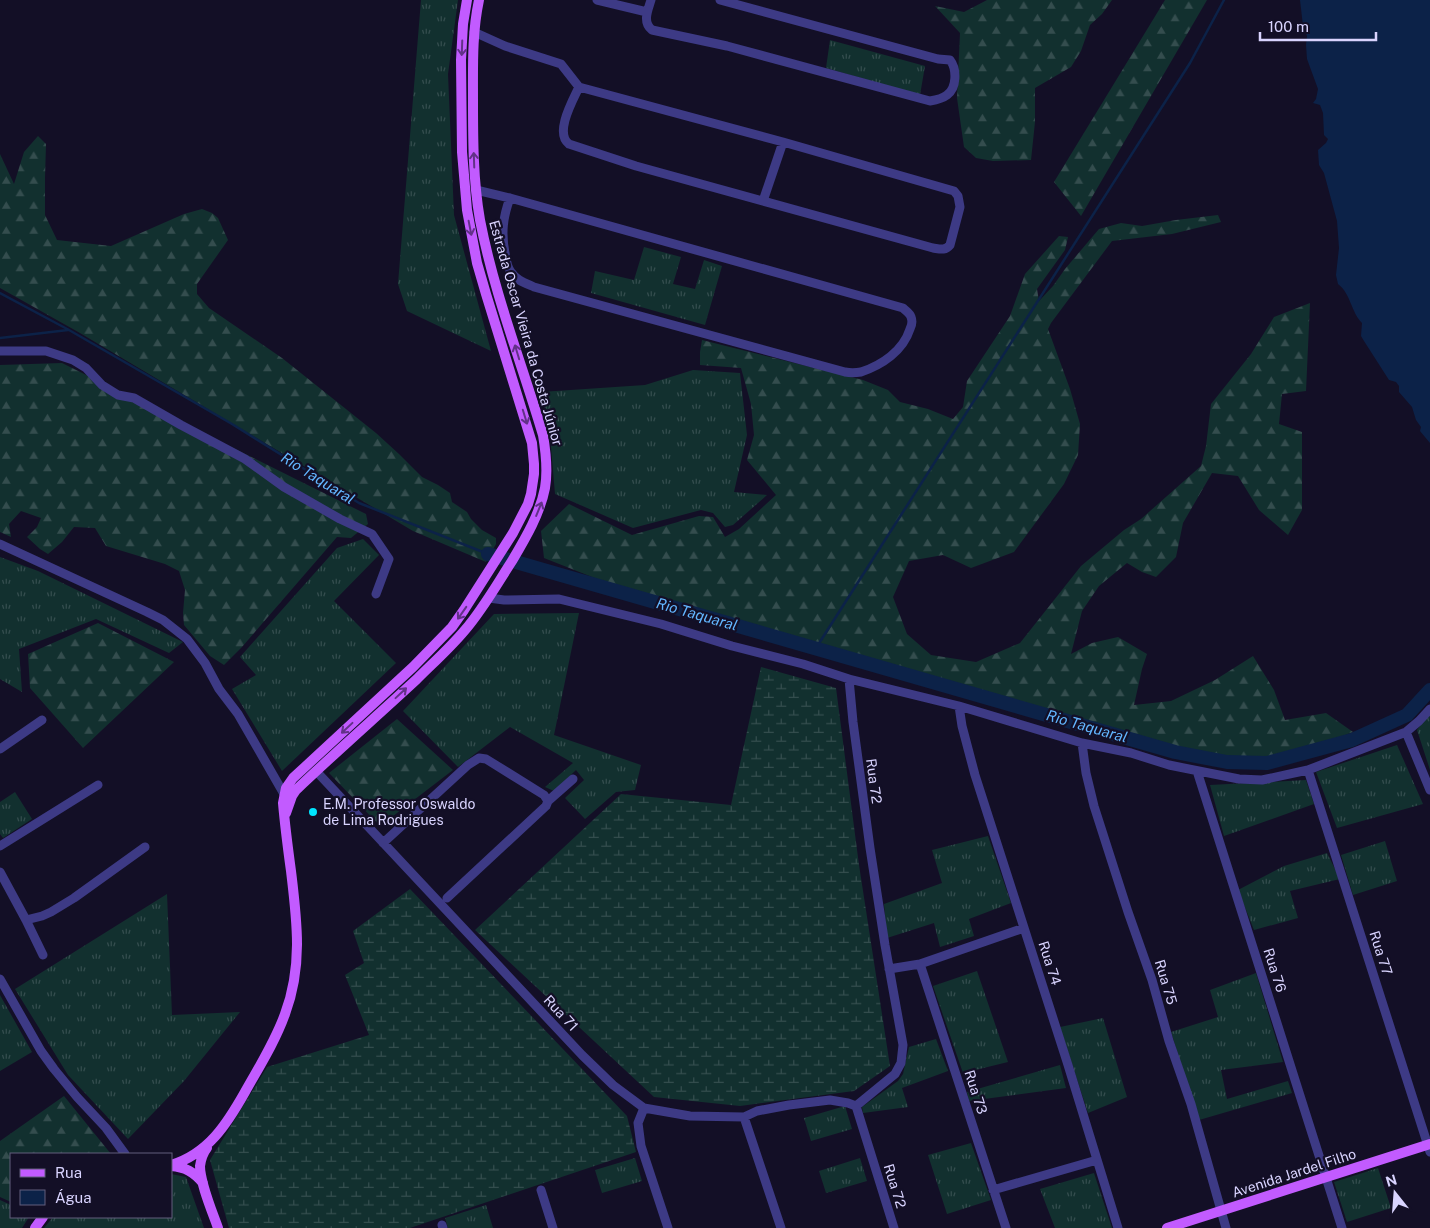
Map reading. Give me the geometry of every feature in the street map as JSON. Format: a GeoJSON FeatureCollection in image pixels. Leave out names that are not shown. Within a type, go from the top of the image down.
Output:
{"type":"FeatureCollection","features":[{"type":"Feature","properties":{"kind":"main road","name":"Estrada Oscar Vieira da Costa Júnior"},"geometry":{"type":"LineString","coordinates":[[208,1144],[227,1122],[255,1075],[277,1034],[290,999],[297,963],[298,928],[283,803],[287,785],[440,641],[460,616],[524,514],[533,484],[534,464],[529,431],[477,263],[467,210],[462,152],[461,83],[462,38],[467,0]]}},
{"type":"Feature","properties":{"kind":"main road","name":"Estrada Oscar Vieira da Costa Júnior"},"geometry":{"type":"LineString","coordinates":[[285,816],[294,794],[316,771],[466,630],[489,598],[517,552],[537,515],[546,487],[546,452],[543,435],[493,276],[480,219],[476,190],[473,108],[474,32],[479,0]]}},
{"type":"Feature","properties":{"kind":"main road"},"geometry":{"type":"LineString","coordinates":[[172,1165],[193,1155],[208,1144]]}},
{"type":"Feature","properties":{"kind":"main road"},"geometry":{"type":"LineString","coordinates":[[208,1144],[201,1163],[201,1172],[203,1184],[218,1228]]}},
{"type":"Feature","properties":{"kind":"main road","name":"Avenida Jardel Filho"},"geometry":{"type":"LineString","coordinates":[[1167,1228],[1326,1177],[1429,1147]]}},
{"type":"Feature","properties":{"kind":"main road"},"geometry":{"type":"LineString","coordinates":[[172,1165],[187,1169],[197,1176],[203,1184]]}},
{"type":"Feature","properties":{"kind":"street"},"geometry":{"type":"LineString","coordinates":[[597,0],[647,12]]}},
{"type":"Feature","properties":{"kind":"street"},"geometry":{"type":"LineString","coordinates":[[651,0],[646,22],[652,30],[727,46],[930,101],[946,96],[950,92],[955,70],[950,60],[938,60],[720,0]]}},
{"type":"Feature","properties":{"kind":"street"},"geometry":{"type":"LineString","coordinates":[[474,32],[505,46],[561,64],[579,87],[783,142],[954,191],[958,196],[960,207],[950,245],[941,250],[933,248],[636,166],[569,144],[563,137],[564,124],[579,87]]}},
{"type":"Feature","properties":{"kind":"street"},"geometry":{"type":"LineString","coordinates":[[763,201],[783,142]]}},
{"type":"Feature","properties":{"kind":"street"},"geometry":{"type":"LineString","coordinates":[[476,190],[510,198],[903,308],[910,315],[912,323],[904,342],[897,352],[878,364],[853,373],[835,370],[520,282],[510,271],[506,263],[502,239],[505,213],[510,198]]}},
{"type":"Feature","properties":{"kind":"street"},"geometry":{"type":"LineString","coordinates":[[0,351],[46,351],[72,360],[86,368],[102,385],[118,396],[134,398],[245,459],[284,487],[340,519],[372,534],[388,558],[376,594]]}},
{"type":"Feature","properties":{"kind":"street"},"geometry":{"type":"LineString","coordinates":[[0,544],[163,620],[187,638],[205,663],[219,689],[238,714],[284,794]]}},
{"type":"Feature","properties":{"kind":"street"},"geometry":{"type":"LineString","coordinates":[[489,598],[504,600],[559,599],[661,624],[732,646],[802,664],[849,680],[959,706],[1082,744],[1131,753],[1169,765],[1239,779],[1262,780],[1308,770],[1406,732],[1430,710]]}},
{"type":"Feature","properties":{"kind":"street","name":"Rua 72"},"geometry":{"type":"LineString","coordinates":[[849,680],[860,784],[903,1045],[903,1056],[895,1074],[856,1106],[894,1228]]}},
{"type":"Feature","properties":{"kind":"street","name":"Rua 74"},"geometry":{"type":"LineString","coordinates":[[959,706],[962,726],[975,775],[1071,1074],[1118,1228]]}},
{"type":"Feature","properties":{"kind":"street"},"geometry":{"type":"LineString","coordinates":[[0,749],[42,720]]}},
{"type":"Feature","properties":{"kind":"street"},"geometry":{"type":"LineString","coordinates":[[1406,732],[1430,790]]}},
{"type":"Feature","properties":{"kind":"street","name":"Rua 75"},"geometry":{"type":"LineString","coordinates":[[1082,744],[1086,773],[1094,806],[1191,1104],[1226,1228]]}},
{"type":"Feature","properties":{"kind":"street"},"geometry":{"type":"LineString","coordinates":[[382,843],[468,764],[478,758],[486,759],[544,795],[548,801]]}},
{"type":"Feature","properties":{"kind":"street","name":"Rua 77"},"geometry":{"type":"LineString","coordinates":[[1308,770],[1429,1147]]}},
{"type":"Feature","properties":{"kind":"street","name":"Rua 71"},"geometry":{"type":"LineString","coordinates":[[316,771],[582,1055],[613,1085],[644,1108],[690,1116],[744,1117],[757,1111],[830,1100],[856,1106]]}},
{"type":"Feature","properties":{"kind":"street","name":"Rua 76"},"geometry":{"type":"LineString","coordinates":[[1196,771],[1342,1228]]}},
{"type":"Feature","properties":{"kind":"street"},"geometry":{"type":"LineString","coordinates":[[447,898],[546,806],[548,801],[573,778]]}},
{"type":"Feature","properties":{"kind":"street"},"geometry":{"type":"LineString","coordinates":[[0,846],[98,785]]}},
{"type":"Feature","properties":{"kind":"street"},"geometry":{"type":"LineString","coordinates":[[26,920],[52,912],[145,847]]}},
{"type":"Feature","properties":{"kind":"street"},"geometry":{"type":"LineString","coordinates":[[0,872],[43,955]]}},
{"type":"Feature","properties":{"kind":"street"},"geometry":{"type":"LineString","coordinates":[[889,969],[920,964],[1024,928]]}},
{"type":"Feature","properties":{"kind":"street","name":"Rua 73"},"geometry":{"type":"LineString","coordinates":[[920,964],[1006,1228]]}},
{"type":"Feature","properties":{"kind":"street"},"geometry":{"type":"LineString","coordinates":[[0,979],[41,1051],[77,1097],[106,1128],[124,1153]]}},
{"type":"Feature","properties":{"kind":"street"},"geometry":{"type":"LineString","coordinates":[[644,1108],[638,1124],[641,1146],[668,1228]]}},
{"type":"Feature","properties":{"kind":"street"},"geometry":{"type":"LineString","coordinates":[[744,1117],[781,1228]]}},
{"type":"Feature","properties":{"kind":"street"},"geometry":{"type":"LineString","coordinates":[[993,1190],[1097,1160]]}},
{"type":"Feature","properties":{"kind":"street"},"geometry":{"type":"LineString","coordinates":[[542,1190],[553,1228]]}},
{"type":"Feature","properties":{"kind":"green space"},"geometry":{"type":"Polygon","coordinates":[[[421,0],[458,0],[448,74],[454,215],[491,351],[407,311],[398,284],[421,0]]]}},
{"type":"Feature","properties":{"kind":"green space"},"geometry":{"type":"Polygon","coordinates":[[[987,0],[1112,0],[1102,14],[1090,25],[1081,51],[1071,67],[1035,88],[1035,122],[1031,160],[993,161],[976,158],[964,147],[957,98],[960,33],[935,6],[964,12],[987,0]]]}},
{"type":"Feature","properties":{"kind":"green space"},"geometry":{"type":"Polygon","coordinates":[[[1165,0],[1207,0],[1081,216],[1054,182],[1165,0]]]}},
{"type":"Feature","properties":{"kind":"green space"},"geometry":{"type":"Polygon","coordinates":[[[830,40],[925,66],[920,95],[826,68],[830,40]]]}},
{"type":"Feature","properties":{"kind":"green space"},"geometry":{"type":"Polygon","coordinates":[[[38,136],[46,144],[45,215],[57,240],[111,246],[184,214],[202,209],[218,218],[228,240],[197,284],[197,294],[209,308],[282,358],[376,433],[422,477],[450,493],[452,502],[467,512],[482,530],[496,538],[496,544],[486,562],[413,531],[80,333],[0,288],[0,154],[14,184],[24,152],[38,136]]]}},
{"type":"Feature","properties":{"kind":"green space"},"geometry":{"type":"Polygon","coordinates":[[[1218,215],[1221,222],[1172,234],[1112,241],[1048,329],[1070,389],[1080,424],[1078,455],[1064,484],[1014,552],[971,568],[943,555],[909,561],[893,597],[907,634],[931,655],[976,662],[1020,643],[1081,566],[1124,530],[1141,519],[1201,466],[1206,446],[1211,404],[1251,354],[1274,317],[1310,303],[1306,391],[1282,394],[1279,424],[1302,432],[1302,510],[1288,535],[1259,510],[1238,476],[1212,473],[1183,523],[1176,557],[1156,577],[1142,572],[1127,563],[1099,586],[1082,611],[1071,654],[1092,643],[1118,637],[1147,654],[1134,705],[1171,701],[1215,680],[1253,656],[1274,690],[1285,720],[1326,713],[1353,732],[1322,744],[1266,759],[1226,760],[793,644],[710,613],[625,590],[544,558],[541,531],[569,504],[632,535],[699,516],[713,517],[725,537],[739,529],[776,495],[747,460],[754,435],[751,404],[741,368],[700,365],[702,340],[863,380],[888,390],[900,402],[928,409],[953,419],[963,407],[967,381],[1010,316],[1025,274],[1059,236],[1068,237],[1065,250],[1037,289],[1039,301],[1099,229],[1121,223],[1142,226],[1218,215]]]}},
{"type":"Feature","properties":{"kind":"green space"},"geometry":{"type":"Polygon","coordinates":[[[644,247],[681,257],[673,284],[695,289],[704,260],[722,266],[705,325],[591,293],[595,271],[634,280],[644,247]]]}},
{"type":"Feature","properties":{"kind":"green space"},"geometry":{"type":"Polygon","coordinates":[[[62,363],[366,514],[368,524],[351,538],[337,537],[242,647],[224,665],[210,656],[184,625],[185,590],[179,571],[165,564],[106,546],[95,528],[74,527],[62,542],[48,554],[27,537],[37,527],[41,518],[21,511],[9,524],[11,537],[0,532],[0,365],[62,363]]]}},
{"type":"Feature","properties":{"kind":"green space"},"geometry":{"type":"Polygon","coordinates":[[[693,370],[740,373],[747,435],[734,492],[767,495],[733,525],[725,527],[713,513],[701,510],[633,528],[555,494],[550,435],[541,392],[645,385],[693,370]]]}},
{"type":"Feature","properties":{"kind":"green space"},"geometry":{"type":"Polygon","coordinates":[[[363,539],[379,555],[334,601],[396,663],[282,771],[232,689],[256,675],[240,657],[337,548],[363,539]]]}},
{"type":"Feature","properties":{"kind":"green space"},"geometry":{"type":"Polygon","coordinates":[[[0,557],[38,571],[183,642],[169,653],[96,619],[19,649],[22,692],[0,679],[0,557]]]}},
{"type":"Feature","properties":{"kind":"green space"},"geometry":{"type":"Polygon","coordinates":[[[579,613],[554,735],[641,765],[635,790],[616,792],[585,819],[565,798],[584,780],[576,770],[554,791],[545,787],[573,763],[510,727],[458,767],[403,711],[494,614],[579,613]]]}},
{"type":"Feature","properties":{"kind":"green space"},"geometry":{"type":"Polygon","coordinates":[[[98,623],[174,662],[83,748],[30,688],[28,654],[98,623]]]}},
{"type":"Feature","properties":{"kind":"green space"},"geometry":{"type":"Polygon","coordinates":[[[761,667],[836,688],[859,865],[890,1066],[854,1091],[740,1106],[654,1097],[475,930],[621,794],[731,805],[761,667]]]}},
{"type":"Feature","properties":{"kind":"green space"},"geometry":{"type":"Polygon","coordinates":[[[1430,712],[1430,770],[1417,730],[1430,712]]]}},
{"type":"Feature","properties":{"kind":"green space"},"geometry":{"type":"Polygon","coordinates":[[[397,719],[453,770],[380,826],[329,773],[397,719]]]}},
{"type":"Feature","properties":{"kind":"green space"},"geometry":{"type":"Polygon","coordinates":[[[1397,745],[1423,804],[1337,828],[1316,772],[1397,745]]]}},
{"type":"Feature","properties":{"kind":"green space"},"geometry":{"type":"Polygon","coordinates":[[[1306,780],[1314,804],[1224,836],[1210,785],[1306,780]]]}},
{"type":"Feature","properties":{"kind":"green space"},"geometry":{"type":"Polygon","coordinates":[[[15,792],[32,819],[3,838],[0,834],[0,802],[15,792]]]}},
{"type":"Feature","properties":{"kind":"green space"},"geometry":{"type":"Polygon","coordinates":[[[988,836],[1011,903],[969,919],[974,936],[940,947],[934,923],[887,938],[884,904],[942,883],[932,850],[988,836]]]}},
{"type":"Feature","properties":{"kind":"green space"},"geometry":{"type":"Polygon","coordinates":[[[1385,841],[1397,881],[1353,895],[1341,855],[1385,841]]]}},
{"type":"Feature","properties":{"kind":"green space"},"geometry":{"type":"Polygon","coordinates":[[[1327,853],[1340,879],[1290,891],[1298,918],[1254,930],[1238,890],[1284,866],[1327,853]]]}},
{"type":"Feature","properties":{"kind":"green space"},"geometry":{"type":"Polygon","coordinates":[[[410,889],[627,1116],[636,1152],[410,1228],[229,1228],[210,1160],[267,1067],[369,1035],[345,975],[364,963],[353,931],[410,889]]]}},
{"type":"Feature","properties":{"kind":"green space"},"geometry":{"type":"Polygon","coordinates":[[[167,894],[172,1015],[240,1012],[184,1081],[128,1139],[68,1075],[15,989],[167,894]]]}},
{"type":"Feature","properties":{"kind":"green space"},"geometry":{"type":"Polygon","coordinates":[[[977,971],[1008,1062],[963,1073],[933,986],[977,971]]]}},
{"type":"Feature","properties":{"kind":"green space"},"geometry":{"type":"Polygon","coordinates":[[[1256,973],[1283,1062],[1221,1070],[1227,1099],[1288,1081],[1292,1093],[1199,1120],[1171,1032],[1218,1017],[1210,990],[1256,973]]]}},
{"type":"Feature","properties":{"kind":"green space"},"geometry":{"type":"Polygon","coordinates":[[[0,995],[32,1052],[0,1071],[0,995]]]}},
{"type":"Feature","properties":{"kind":"green space"},"geometry":{"type":"Polygon","coordinates":[[[1103,1018],[1127,1097],[1088,1113],[1060,1027],[1103,1018]]]}},
{"type":"Feature","properties":{"kind":"green space"},"geometry":{"type":"Polygon","coordinates":[[[936,1039],[948,1071],[902,1088],[908,1107],[863,1113],[862,1107],[898,1081],[903,1074],[909,1047],[936,1039]]]}},
{"type":"Feature","properties":{"kind":"green space"},"geometry":{"type":"Polygon","coordinates":[[[1060,1065],[1066,1088],[969,1101],[967,1092],[1060,1065]]]}},
{"type":"Feature","properties":{"kind":"green space"},"geometry":{"type":"Polygon","coordinates":[[[64,1096],[110,1153],[10,1153],[10,1202],[0,1197],[0,1141],[64,1096]]]}},
{"type":"Feature","properties":{"kind":"green space"},"geometry":{"type":"Polygon","coordinates":[[[845,1106],[852,1129],[811,1141],[804,1118],[845,1106]]]}},
{"type":"Feature","properties":{"kind":"green space"},"geometry":{"type":"Polygon","coordinates":[[[971,1143],[991,1200],[947,1214],[928,1155],[971,1143]]]}},
{"type":"Feature","properties":{"kind":"green space"},"geometry":{"type":"Polygon","coordinates":[[[635,1158],[642,1181],[602,1193],[595,1170],[635,1158]]]}},
{"type":"Feature","properties":{"kind":"green space"},"geometry":{"type":"Polygon","coordinates":[[[860,1158],[867,1181],[826,1193],[819,1171],[860,1158]]]}},
{"type":"Feature","properties":{"kind":"green space"},"geometry":{"type":"Polygon","coordinates":[[[1378,1168],[1391,1208],[1347,1222],[1334,1182],[1378,1168]]]}},
{"type":"Feature","properties":{"kind":"green space"},"geometry":{"type":"Polygon","coordinates":[[[1094,1173],[1112,1228],[1055,1228],[1040,1189],[1094,1173]]]}},
{"type":"Feature","properties":{"kind":"green space"},"geometry":{"type":"Polygon","coordinates":[[[172,1174],[186,1177],[204,1228],[44,1228],[52,1218],[172,1218],[172,1174]]]}},
{"type":"Feature","properties":{"kind":"green space"},"geometry":{"type":"Polygon","coordinates":[[[0,1200],[10,1205],[10,1218],[28,1218],[22,1228],[0,1228],[0,1200]]]}},
{"type":"Feature","properties":{"kind":"green space"},"geometry":{"type":"Polygon","coordinates":[[[486,1205],[493,1228],[448,1228],[445,1218],[486,1205]]]}},
{"type":"Feature","properties":{"kind":"water"},"geometry":{"type":"Polygon","coordinates":[[[1300,0],[1430,0],[1430,443],[1420,431],[1421,427],[1416,420],[1412,407],[1399,392],[1399,386],[1396,382],[1389,380],[1361,336],[1362,323],[1355,314],[1346,293],[1338,284],[1336,275],[1339,248],[1337,221],[1324,173],[1319,165],[1318,150],[1328,139],[1324,135],[1323,113],[1320,105],[1313,103],[1318,89],[1307,59],[1307,36],[1303,26],[1300,0]]]}},
{"type":"Feature","properties":{"kind":"waterway"},"geometry":{"type":"LineString","coordinates":[[816,648],[1190,63],[1224,0]]}},
{"type":"Feature","properties":{"kind":"waterway","name":"Rio Taquaral"},"geometry":{"type":"LineString","coordinates":[[0,293],[69,330],[232,424],[359,503],[488,554]]}},
{"type":"Feature","properties":{"kind":"waterway"},"geometry":{"type":"LineString","coordinates":[[0,338],[68,330]]}},
{"type":"Feature","properties":{"kind":"waterway","name":"Rio Taquaral"},"geometry":{"type":"LineString","coordinates":[[488,554],[1175,752],[1227,762],[1267,763],[1352,740],[1407,715],[1430,690]]}},
{"type":"Feature","properties":{"kind":"place","name":"E.M. Professor Oswaldo de Lima Rodrigues"},"geometry":{"type":"Point","coordinates":[313,812]}}]}
